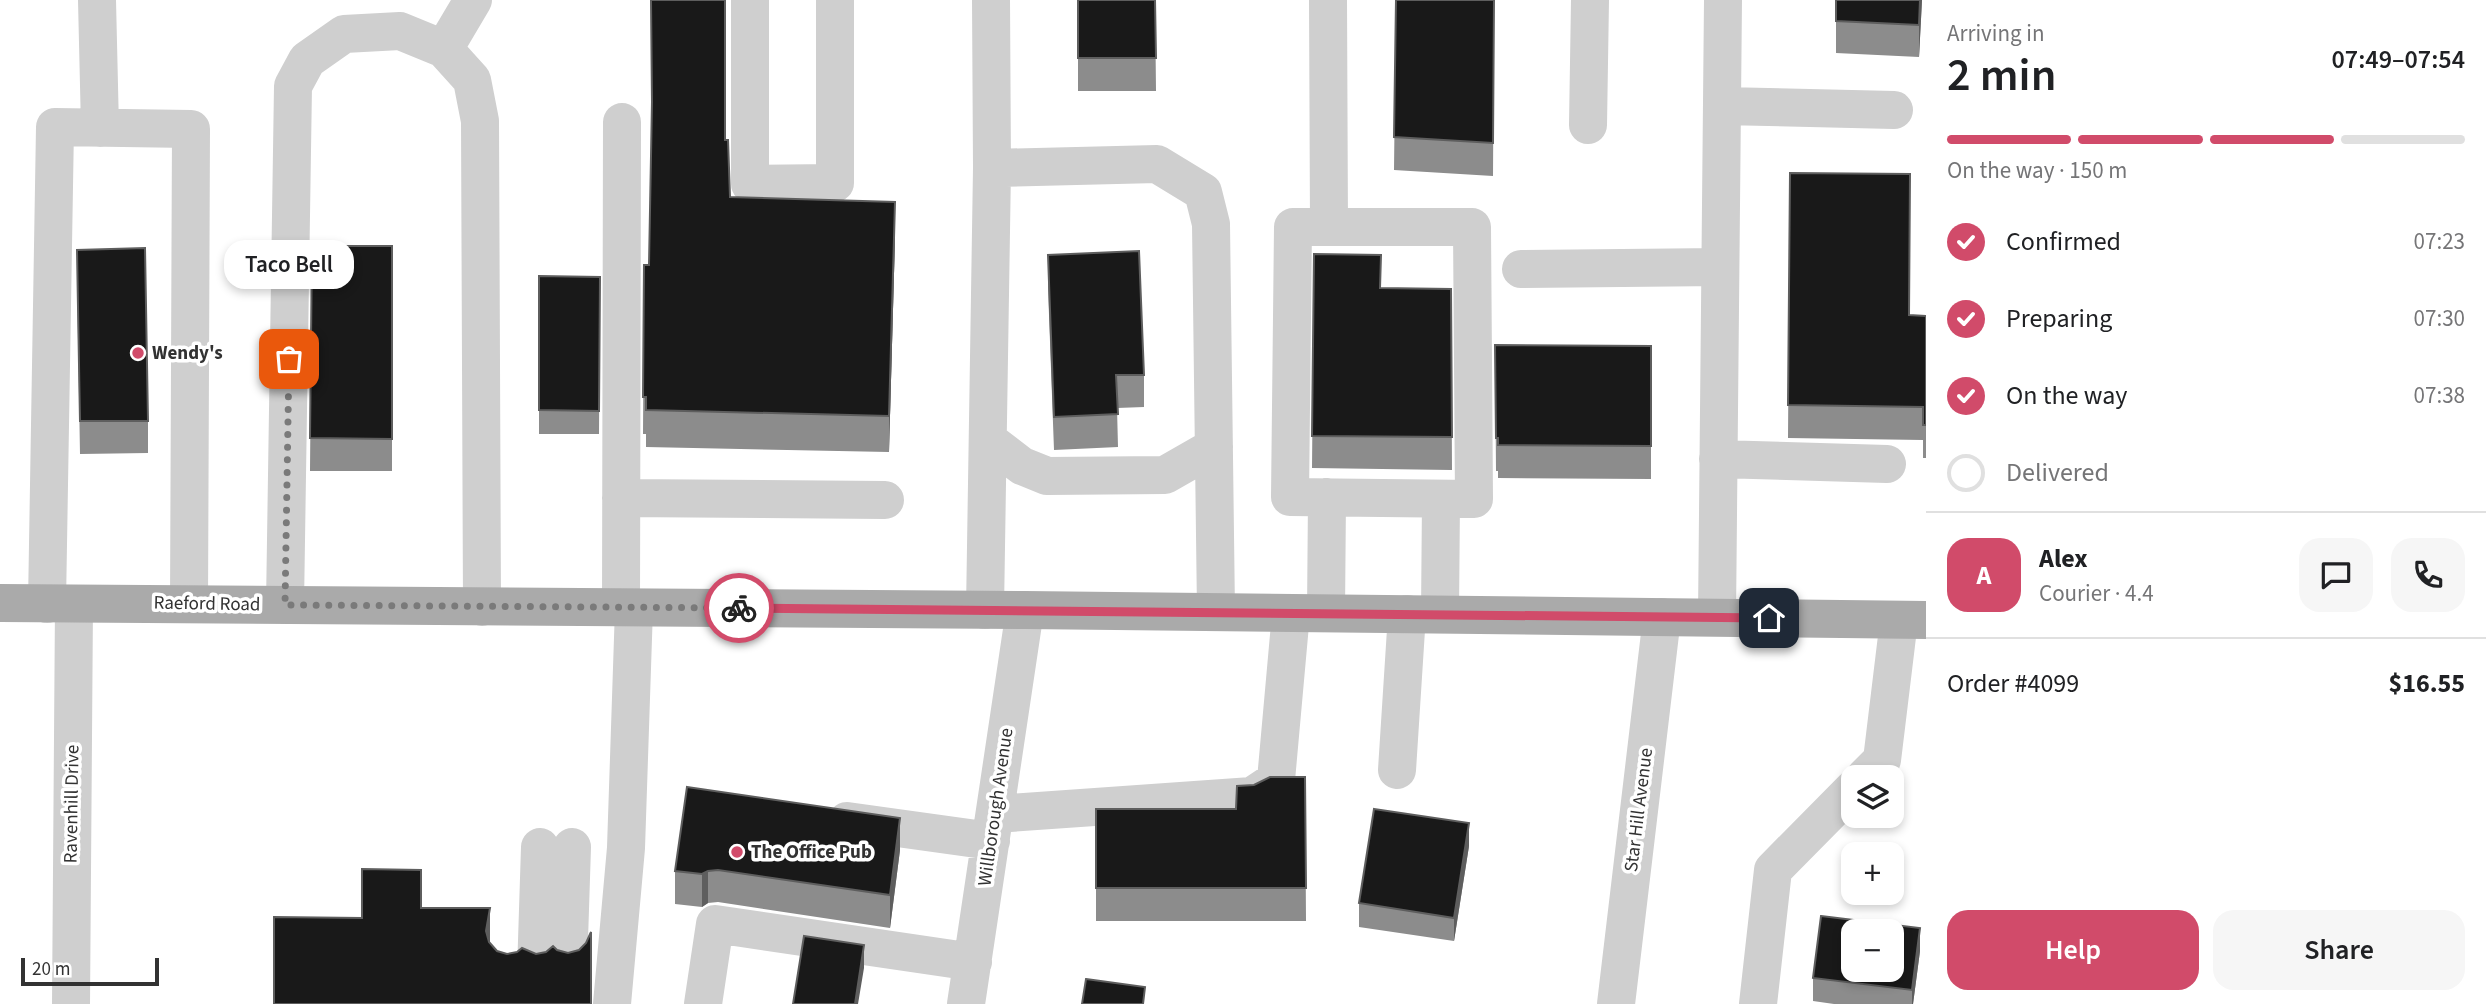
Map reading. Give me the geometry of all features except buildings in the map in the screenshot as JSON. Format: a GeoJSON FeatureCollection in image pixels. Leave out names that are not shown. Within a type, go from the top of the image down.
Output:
{"type":"FeatureCollection","features":[{"type":"Feature","properties":{"kind":"main road","name":"Raeford Road"},"geometry":{"type":"LineString","coordinates":[[0,603],[1025,610],[1912,620]]}},
{"type":"Feature","properties":{"kind":"street"},"geometry":{"type":"LineString","coordinates":[[97,0],[100,128],[191,129],[189,604]]}},
{"type":"Feature","properties":{"kind":"street"},"geometry":{"type":"LineString","coordinates":[[444,49],[473,0]]}},
{"type":"Feature","properties":{"kind":"street"},"geometry":{"type":"LineString","coordinates":[[750,0],[750,184],[835,183],[835,0]]}},
{"type":"Feature","properties":{"kind":"street"},"geometry":{"type":"LineString","coordinates":[[985,610],[992,168],[991,0]]}},
{"type":"Feature","properties":{"kind":"street"},"geometry":{"type":"LineString","coordinates":[[1328,0],[1329,227]]}},
{"type":"Feature","properties":{"kind":"street"},"geometry":{"type":"LineString","coordinates":[[1588,125],[1590,0]]}},
{"type":"Feature","properties":{"kind":"street"},"geometry":{"type":"LineString","coordinates":[[1717,617],[1723,0]]}},
{"type":"Feature","properties":{"kind":"street"},"geometry":{"type":"LineString","coordinates":[[285,605],[293,86],[307,60],[344,34],[400,31],[444,49],[472,80],[480,121],[482,607]]}},
{"type":"Feature","properties":{"kind":"street"},"geometry":{"type":"LineString","coordinates":[[1721,106],[1894,110]]}},
{"type":"Feature","properties":{"kind":"street"},"geometry":{"type":"LineString","coordinates":[[612,1004],[626,848],[627,608],[621,498],[622,121]]}},
{"type":"Feature","properties":{"kind":"street","name":"Ravenhill Drive"},"geometry":{"type":"LineString","coordinates":[[71,1004],[61,604],[55,127],[100,128]]}},
{"type":"Feature","properties":{"kind":"street"},"geometry":{"type":"LineString","coordinates":[[992,168],[1157,164],[1203,192],[1211,224],[1216,612]]}},
{"type":"Feature","properties":{"kind":"street"},"geometry":{"type":"LineString","coordinates":[[1293,227],[1329,227],[1472,227],[1475,499],[1290,497],[1293,227]]}},
{"type":"Feature","properties":{"kind":"street"},"geometry":{"type":"LineString","coordinates":[[1521,269],[1720,267]]}},
{"type":"Feature","properties":{"kind":"street"},"geometry":{"type":"LineString","coordinates":[[988,440],[1022,466],[1047,476],[1165,475],[1214,447]]}},
{"type":"Feature","properties":{"kind":"street"},"geometry":{"type":"LineString","coordinates":[[1718,459],[1887,464]]}},
{"type":"Feature","properties":{"kind":"street"},"geometry":{"type":"LineString","coordinates":[[816,816],[993,828],[1252,796],[1276,780],[1309,613],[1327,497]]}},
{"type":"Feature","properties":{"kind":"street"},"geometry":{"type":"LineString","coordinates":[[621,498],[885,500]]}},
{"type":"Feature","properties":{"kind":"street"},"geometry":{"type":"LineString","coordinates":[[1397,770],[1441,499]]}},
{"type":"Feature","properties":{"kind":"street","name":"Willborough Avenue"},"geometry":{"type":"LineString","coordinates":[[967,1004],[1025,610]]}},
{"type":"Feature","properties":{"kind":"street","name":"Star Hill Avenue"},"geometry":{"type":"LineString","coordinates":[[1616,1004],[1662,617]]}},
{"type":"Feature","properties":{"kind":"street"},"geometry":{"type":"LineString","coordinates":[[1877,765],[1882,760],[1912,620]]}},
{"type":"Feature","properties":{"kind":"street"},"geometry":{"type":"LineString","coordinates":[[1758,1004],[1773,870],[1841,801]]}},
{"type":"Feature","properties":{"kind":"street"},"geometry":{"type":"LineString","coordinates":[[556,847],[537,972],[509,956],[537,927],[556,847]]}},
{"type":"Feature","properties":{"kind":"street"},"geometry":{"type":"LineString","coordinates":[[703,1004],[715,924],[973,962]]}},
{"type":"Feature","properties":{"kind":"way so far"},"geometry":{"type":"LineString","coordinates":[[289,359],[285,605],[739,608]]}},
{"type":"Feature","properties":{"kind":"place","name":"Wendy's"},"geometry":{"type":"Point","coordinates":[138,353]}},
{"type":"Feature","properties":{"kind":"place","name":"Taco Bell"},"geometry":{"type":"Point","coordinates":[289,359]}},
{"type":"Feature","properties":{"kind":"place","name":"The Office Pub"},"geometry":{"type":"Point","coordinates":[737,852]}},
{"type":"Feature","properties":{"kind":"route"},"geometry":{"type":"LineString","coordinates":[[739,608],[1769,618]]}}]}
